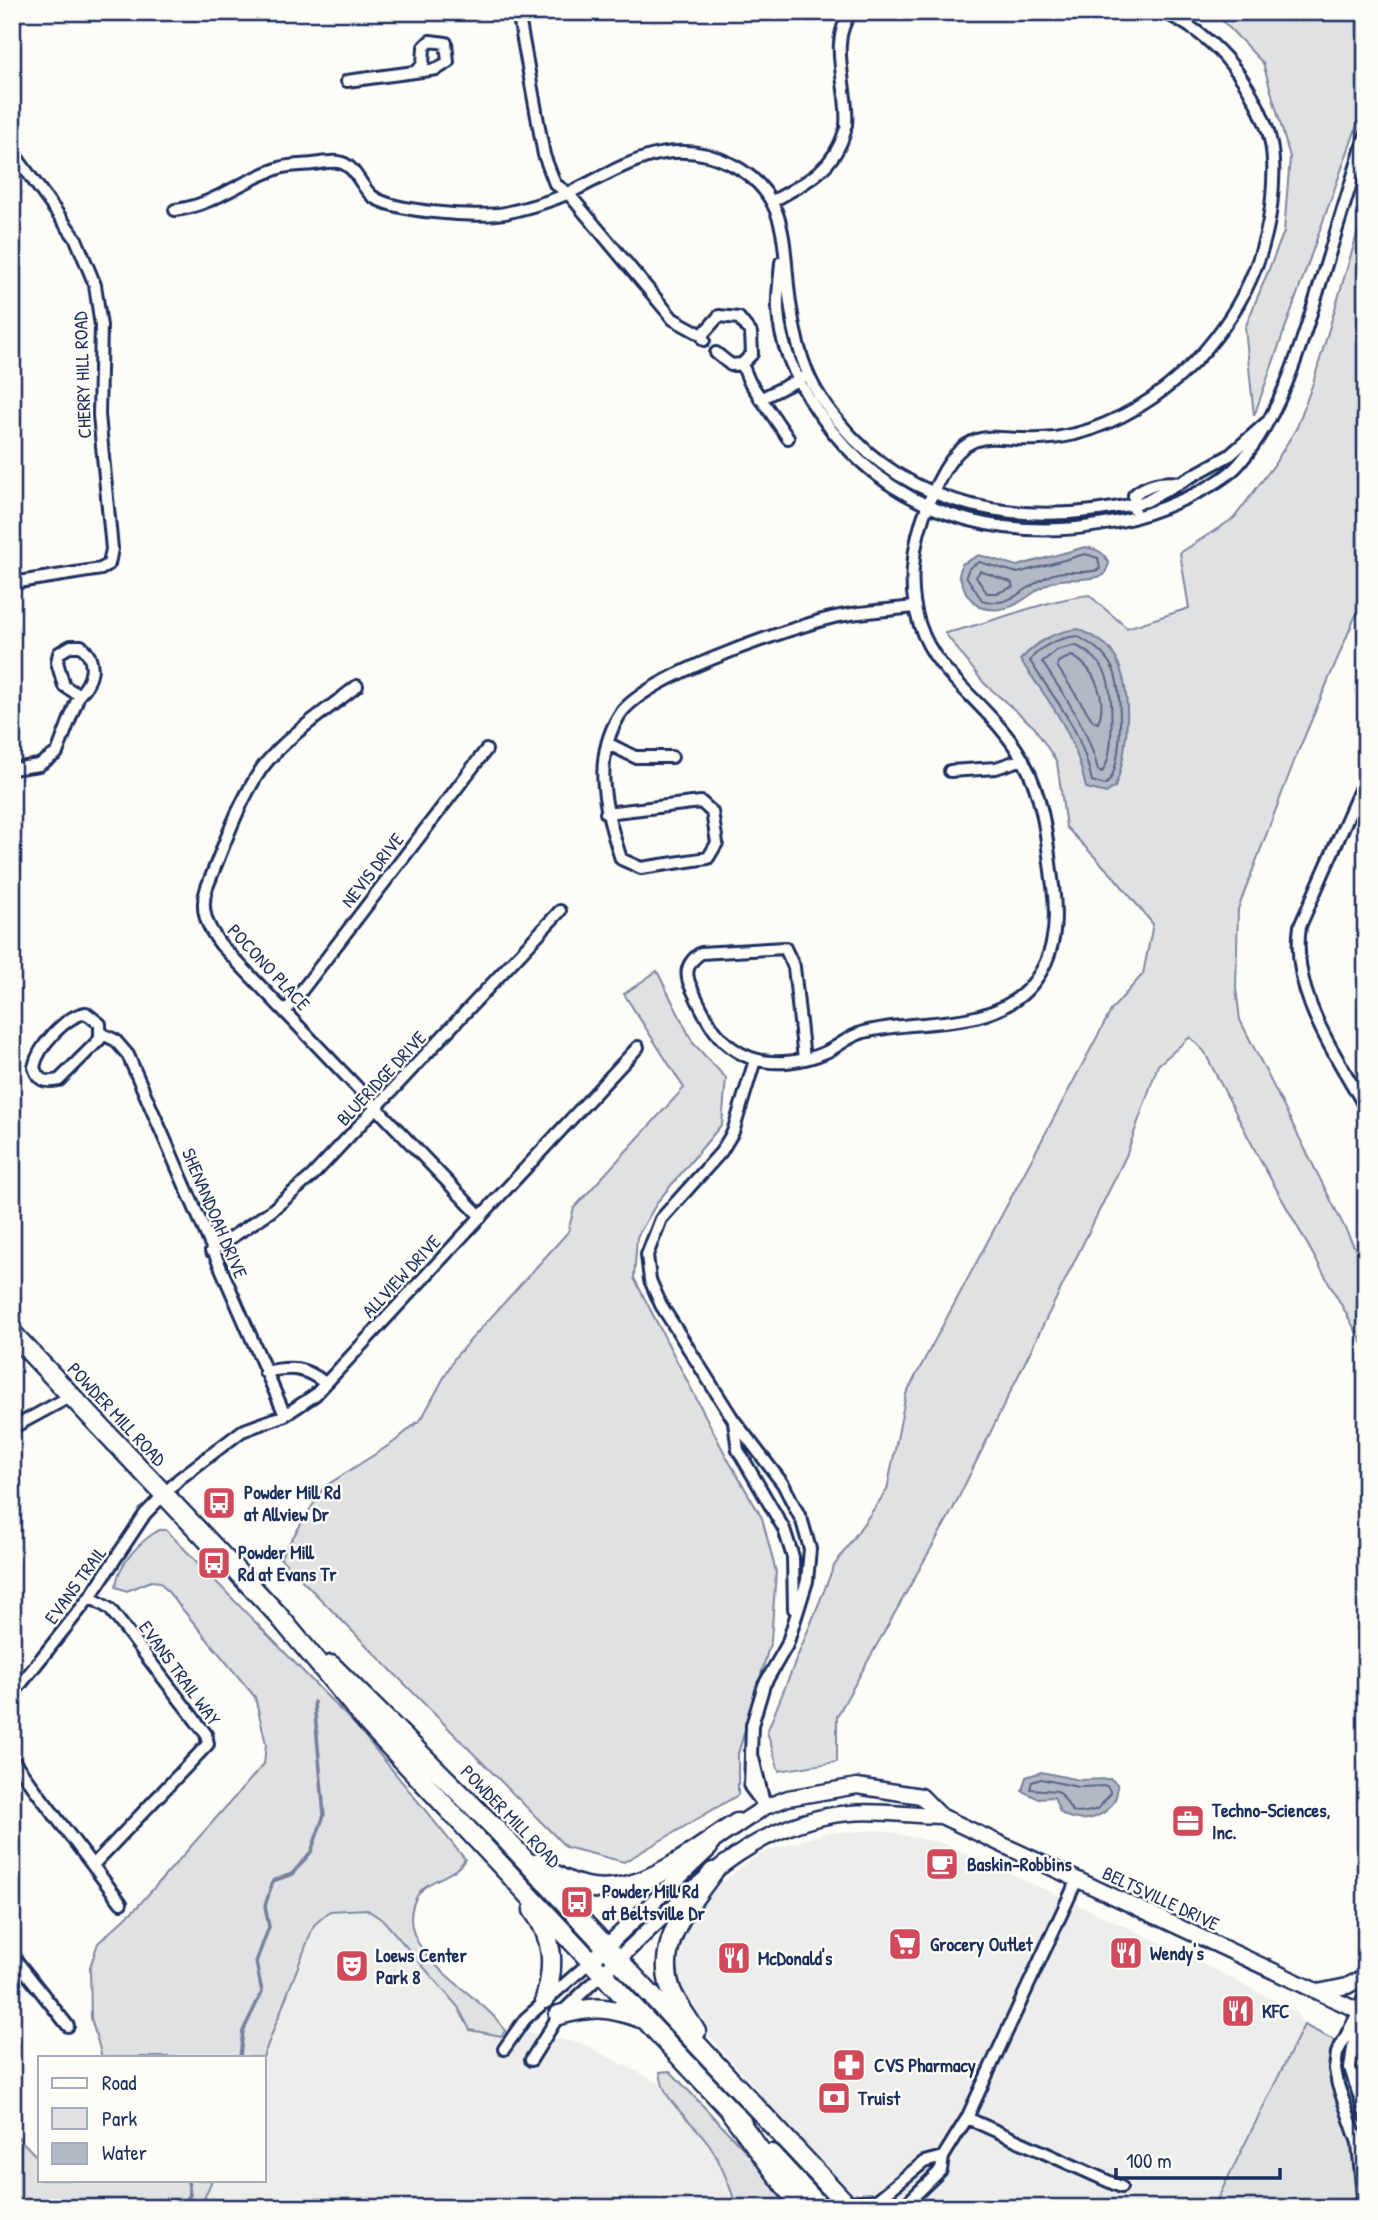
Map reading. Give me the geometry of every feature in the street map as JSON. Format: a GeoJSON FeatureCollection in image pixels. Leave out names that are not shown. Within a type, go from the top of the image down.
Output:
{"type":"FeatureCollection","features":[{"type":"Feature","properties":{"kind":"highway"},"geometry":{"type":"LineString","coordinates":[[733,2113],[802,2208]]}},
{"type":"Feature","properties":{"kind":"main road","name":"POWDER MILL ROAD"},"geometry":{"type":"LineString","coordinates":[[12,1333],[278,1615],[380,1711],[498,1830],[847,2205]]}},
{"type":"Feature","properties":{"kind":"main road","name":"POWDER MILL ROAD"},"geometry":{"type":"LineString","coordinates":[[278,1615],[367,1722],[821,2208]]}},
{"type":"Feature","properties":{"kind":"main road"},"geometry":{"type":"LineString","coordinates":[[498,1830],[565,1881],[601,1891],[646,1880],[737,1823]]}},
{"type":"Feature","properties":{"kind":"main road"},"geometry":{"type":"LineString","coordinates":[[481,1844],[540,1919],[548,1935],[552,1964],[545,1999]]}},
{"type":"Feature","properties":{"kind":"main road"},"geometry":{"type":"LineString","coordinates":[[713,1872],[679,1919],[672,1934],[667,1963],[671,1990],[677,2003],[713,2062]]}},
{"type":"Feature","properties":{"kind":"main road"},"geometry":{"type":"LineString","coordinates":[[559,2015],[585,2008],[611,2007],[644,2019]]}},
{"type":"Feature","properties":{"kind":"street"},"geometry":{"type":"LineString","coordinates":[[519,12],[544,155],[555,184],[568,193],[673,319],[703,337],[719,316],[739,318],[751,333],[754,343],[752,354],[742,364],[731,365],[716,353]]}},
{"type":"Feature","properties":{"kind":"street"},"geometry":{"type":"LineString","coordinates":[[773,201],[811,179],[831,162],[846,128],[848,110],[839,45],[845,20],[852,12]]}},
{"type":"Feature","properties":{"kind":"street"},"geometry":{"type":"LineString","coordinates":[[804,1059],[793,967],[785,948],[701,953],[688,967],[689,984],[723,1045],[755,1060],[783,1062],[804,1059],[828,1051],[863,1032],[990,1013],[1025,992],[1039,975],[1053,942],[1056,907],[1046,829],[1032,780],[1023,759],[1002,730],[941,664],[925,640],[914,607],[912,556],[934,494],[954,457],[974,440],[989,435],[1016,439],[1063,437],[1108,423],[1175,380],[1219,335],[1258,264],[1268,228],[1273,189],[1273,156],[1268,129],[1256,101],[1222,51],[1182,22],[1163,12]]}},
{"type":"Feature","properties":{"kind":"street"},"geometry":{"type":"LineString","coordinates":[[347,81],[417,71]]}},
{"type":"Feature","properties":{"kind":"street"},"geometry":{"type":"LineString","coordinates":[[784,239],[778,311],[796,381],[839,444],[900,492],[929,508],[1011,529],[1048,532],[1138,518],[1187,498],[1238,465],[1266,423],[1290,379],[1366,134]]}},
{"type":"Feature","properties":{"kind":"street","name":"CHERRY HILL ROAD"},"geometry":{"type":"LineString","coordinates":[[12,151],[76,239],[95,285],[101,326],[99,415],[112,549],[109,564],[102,569],[12,583]]}},
{"type":"Feature","properties":{"kind":"street"},"geometry":{"type":"LineString","coordinates":[[175,210],[194,208],[282,167],[339,162],[347,165],[372,196],[385,202],[423,211],[500,214],[568,193],[626,162],[669,153],[692,153],[730,163],[748,174],[773,201],[784,239],[790,308],[808,375],[838,423],[872,457],[907,481],[934,494],[990,510],[1053,516],[1132,505]]}},
{"type":"Feature","properties":{"kind":"street"},"geometry":{"type":"LineString","coordinates":[[742,364],[760,399],[788,438]]}},
{"type":"Feature","properties":{"kind":"street"},"geometry":{"type":"LineString","coordinates":[[760,399],[808,375]]}},
{"type":"Feature","properties":{"kind":"street"},"geometry":{"type":"LineString","coordinates":[[1138,518],[1132,505],[1140,490],[1164,482],[1180,483],[1230,455],[1266,423]]}},
{"type":"Feature","properties":{"kind":"street"},"geometry":{"type":"LineString","coordinates":[[1180,483],[1187,498]]}},
{"type":"Feature","properties":{"kind":"street"},"geometry":{"type":"LineString","coordinates":[[606,813],[701,802],[712,812],[718,843],[708,858],[641,868],[628,865],[621,859],[606,813],[603,763],[620,715],[653,686],[820,621],[914,607]]}},
{"type":"Feature","properties":{"kind":"street"},"geometry":{"type":"LineString","coordinates":[[12,769],[39,765],[57,753],[79,695],[91,682],[93,671],[88,652],[76,645],[59,653],[57,662],[64,686],[79,695]]}},
{"type":"Feature","properties":{"kind":"street","name":"POCONO PLACE"},"geometry":{"type":"LineString","coordinates":[[357,686],[300,732],[261,770],[241,807],[203,897],[210,930],[377,1110],[481,1217]]}},
{"type":"Feature","properties":{"kind":"street"},"geometry":{"type":"LineString","coordinates":[[609,744],[635,757],[672,757]]}},
{"type":"Feature","properties":{"kind":"street","name":"NEVIS DRIVE"},"geometry":{"type":"LineString","coordinates":[[286,1010],[486,750]]}},
{"type":"Feature","properties":{"kind":"street"},"geometry":{"type":"LineString","coordinates":[[950,771],[996,768],[1023,759]]}},
{"type":"Feature","properties":{"kind":"street"},"geometry":{"type":"LineString","coordinates":[[1366,776],[1305,914],[1298,949],[1305,994],[1366,1109]]}},
{"type":"Feature","properties":{"kind":"street","name":"BLUERIDGE DRIVE"},"geometry":{"type":"LineString","coordinates":[[211,1251],[293,1194],[377,1110],[560,911]]}},
{"type":"Feature","properties":{"kind":"street","name":"SHENANDOAH DRIVE"},"geometry":{"type":"LineString","coordinates":[[102,1034],[64,1076],[50,1082],[38,1078],[34,1067],[36,1057],[70,1019],[86,1013],[96,1018],[102,1034],[115,1040],[128,1055],[211,1251],[285,1415]]}},
{"type":"Feature","properties":{"kind":"street","name":"ALLVIEW DRIVE"},"geometry":{"type":"LineString","coordinates":[[165,1495],[179,1479],[224,1442],[242,1431],[285,1415],[303,1405],[638,1047]]}},
{"type":"Feature","properties":{"kind":"street"},"geometry":{"type":"LineString","coordinates":[[755,1060],[733,1132],[721,1152],[661,1219],[647,1255],[650,1280],[661,1305],[733,1419],[783,1484],[810,1549],[807,1581],[787,1645],[757,1703],[751,1752],[764,1791],[765,1807]]}},
{"type":"Feature","properties":{"kind":"street"},"geometry":{"type":"LineString","coordinates":[[265,1372],[298,1367],[309,1371],[325,1383]]}},
{"type":"Feature","properties":{"kind":"street"},"geometry":{"type":"LineString","coordinates":[[12,1428],[71,1396]]}},
{"type":"Feature","properties":{"kind":"street"},"geometry":{"type":"LineString","coordinates":[[733,1419],[738,1450],[784,1529],[793,1556],[796,1585],[792,1629]]}},
{"type":"Feature","properties":{"kind":"street","name":"EVANS TRAIL"},"geometry":{"type":"LineString","coordinates":[[12,1695],[90,1597],[145,1514],[165,1495]]}},
{"type":"Feature","properties":{"kind":"street"},"geometry":{"type":"LineString","coordinates":[[784,1529],[799,1522]]}},
{"type":"Feature","properties":{"kind":"street","name":"EVANS TRAIL WAY"},"geometry":{"type":"LineString","coordinates":[[90,1597],[110,1609],[206,1734],[208,1744],[93,1865]]}},
{"type":"Feature","properties":{"kind":"street"},"geometry":{"type":"LineString","coordinates":[[12,1759],[121,1903]]}},
{"type":"Feature","properties":{"kind":"street","name":"BELTSVILLE DRIVE"},"geometry":{"type":"LineString","coordinates":[[597,1967],[737,1823],[765,1807],[813,1792],[876,1787],[921,1796],[941,1816],[1317,1992],[1363,2008]]}},
{"type":"Feature","properties":{"kind":"street","name":"BELTSVILLE DRIVE"},"geometry":{"type":"LineString","coordinates":[[611,1954],[748,1845],[799,1822],[868,1812],[941,1816]]}},
{"type":"Feature","properties":{"kind":"street"},"geometry":{"type":"LineString","coordinates":[[902,2208],[941,2170],[943,2157],[967,2118],[1077,1880]]}},
{"type":"Feature","properties":{"kind":"street"},"geometry":{"type":"LineString","coordinates":[[12,1955],[68,2025]]}},
{"type":"Feature","properties":{"kind":"street"},"geometry":{"type":"LineString","coordinates":[[504,2049],[525,2019],[545,1999],[597,1967]]}},
{"type":"Feature","properties":{"kind":"street"},"geometry":{"type":"LineString","coordinates":[[531,2060],[559,2015],[597,1967]]}},
{"type":"Feature","properties":{"kind":"street"},"geometry":{"type":"LineString","coordinates":[[1317,1992],[1347,1986],[1366,1976]]}},
{"type":"Feature","properties":{"kind":"street"},"geometry":{"type":"LineString","coordinates":[[1351,2117],[1365,2115],[1350,2068],[1363,2008]]}},
{"type":"Feature","properties":{"kind":"street"},"geometry":{"type":"LineString","coordinates":[[1363,2008],[1337,2053],[1335,2069],[1363,2164],[1364,2208]]}},
{"type":"Feature","properties":{"kind":"street"},"geometry":{"type":"LineString","coordinates":[[967,2118],[1121,2187]]}},
{"type":"Feature","properties":{"kind":"street"},"geometry":{"type":"LineString","coordinates":[[847,2205],[877,2200],[924,2162],[943,2157]]}},
{"type":"Feature","properties":{"kind":"shaded area"},"geometry":{"type":"Polygon","coordinates":[[[880,1830],[941,1843],[983,1861],[1170,1947],[1295,2011],[1304,2025],[1213,2208],[863,2208],[832,2176],[694,2018],[674,1968],[677,1944],[687,1918],[717,1886],[759,1854],[826,1833],[880,1830]]]}},
{"type":"Feature","properties":{"kind":"shaded area"},"geometry":{"type":"Polygon","coordinates":[[[265,1843],[378,1894],[444,1979],[498,2025],[583,2044],[676,2091],[764,2208],[161,2208],[168,2182],[266,2182],[266,2056],[203,2056],[265,1843]]]}},
{"type":"Feature","properties":{"kind":"green space"},"geometry":{"type":"Polygon","coordinates":[[[1214,12],[1366,12],[1366,100],[1254,416],[1245,328],[1284,232],[1290,157],[1263,63],[1214,12]]]}},
{"type":"Feature","properties":{"kind":"green space"},"geometry":{"type":"Polygon","coordinates":[[[1366,204],[1366,604],[1355,617],[1295,759],[1238,909],[1236,988],[1240,1020],[1366,1270],[1366,1349],[1259,1158],[1204,1051],[1190,1037],[1158,1065],[1126,1156],[952,1511],[837,1716],[837,1762],[779,1771],[767,1732],[834,1566],[887,1490],[906,1394],[1112,1009],[1143,974],[1153,924],[1115,878],[1066,827],[1057,762],[1034,727],[984,683],[945,633],[1053,602],[1089,595],[1127,628],[1189,608],[1180,553],[1234,518],[1274,465],[1297,427],[1313,383],[1366,204]]]}},
{"type":"Feature","properties":{"kind":"green space"},"geometry":{"type":"Polygon","coordinates":[[[657,971],[693,1043],[726,1078],[722,1124],[658,1201],[637,1237],[634,1278],[726,1456],[762,1518],[776,1572],[771,1640],[738,1754],[738,1795],[624,1862],[566,1847],[280,1558],[324,1487],[394,1442],[422,1418],[455,1357],[568,1232],[574,1208],[684,1088],[624,994],[657,971]]]}},
{"type":"Feature","properties":{"kind":"green space"},"geometry":{"type":"Polygon","coordinates":[[[159,1530],[166,1530],[358,1728],[465,1859],[454,1871],[421,1891],[416,1898],[411,1918],[415,1937],[426,1955],[494,2017],[505,2031],[501,2036],[470,2030],[458,2007],[384,1921],[366,1909],[330,1911],[314,1925],[263,2056],[102,2056],[91,2018],[90,1967],[98,1943],[138,1906],[264,1764],[266,1744],[255,1697],[160,1582],[151,1581],[127,1591],[116,1587],[120,1570],[144,1540],[159,1530]]]}},
{"type":"Feature","properties":{"kind":"green space"},"geometry":{"type":"Polygon","coordinates":[[[1304,2025],[1366,2056],[1366,2184],[1355,2198],[1341,2208],[1213,2208],[1304,2025]]]}},
{"type":"Feature","properties":{"kind":"green space"},"geometry":{"type":"Polygon","coordinates":[[[670,2071],[772,2179],[791,2208],[737,2208],[711,2147],[673,2103],[662,2084],[660,2072],[670,2071]]]}},
{"type":"Feature","properties":{"kind":"green space"},"geometry":{"type":"Polygon","coordinates":[[[12,2131],[38,2158],[38,2182],[211,2182],[200,2208],[12,2208],[12,2131]]]}},
{"type":"Feature","properties":{"kind":"water"},"geometry":{"type":"Polygon","coordinates":[[[1085,547],[1103,554],[1109,564],[1104,575],[1050,583],[1015,605],[1005,608],[979,607],[967,595],[959,575],[962,564],[979,555],[1017,566],[1085,547]]]}},
{"type":"Feature","properties":{"kind":"water"},"geometry":{"type":"Polygon","coordinates":[[[1079,629],[1107,646],[1116,659],[1126,694],[1124,754],[1115,787],[1106,793],[1086,788],[1069,735],[1020,660],[1046,638],[1079,629]]]}},
{"type":"Feature","properties":{"kind":"water"},"geometry":{"type":"Polygon","coordinates":[[[1041,1772],[1079,1780],[1111,1779],[1117,1784],[1117,1794],[1107,1810],[1098,1816],[1089,1819],[1069,1817],[1060,1812],[1054,1797],[1037,1798],[1022,1791],[1026,1777],[1041,1772]]]}},
{"type":"Feature","properties":{"kind":"waterway"},"geometry":{"type":"LineString","coordinates":[[240,2056],[243,2031],[262,1992],[256,1962],[269,1927],[265,1906],[273,1881],[292,1874],[311,1852],[324,1815],[314,1702]]}},
{"type":"Feature","properties":{"kind":"waterway"},"geometry":{"type":"LineString","coordinates":[[179,2208],[190,2195],[188,2182]]}},
{"type":"Feature","properties":{"kind":"place","name":"Powder Mill Rd at Allview Dr"},"geometry":{"type":"Point","coordinates":[219,1503]}},
{"type":"Feature","properties":{"kind":"place","name":"Powder Mill Rd at Evans Tr"},"geometry":{"type":"Point","coordinates":[214,1563]}},
{"type":"Feature","properties":{"kind":"place","name":"Techno-Sciences, Inc."},"geometry":{"type":"Point","coordinates":[1188,1821]}},
{"type":"Feature","properties":{"kind":"place","name":"Baskin-Robbins"},"geometry":{"type":"Point","coordinates":[942,1864]}},
{"type":"Feature","properties":{"kind":"place","name":"Powder Mill Rd at Beltsville Dr"},"geometry":{"type":"Point","coordinates":[577,1902]}},
{"type":"Feature","properties":{"kind":"place","name":"Grocery Outlet"},"geometry":{"type":"Point","coordinates":[905,1944]}},
{"type":"Feature","properties":{"kind":"place","name":"Wendy's"},"geometry":{"type":"Point","coordinates":[1126,1953]}},
{"type":"Feature","properties":{"kind":"place","name":"McDonald's"},"geometry":{"type":"Point","coordinates":[734,1958]}},
{"type":"Feature","properties":{"kind":"place","name":"Loews Center Park 8"},"geometry":{"type":"Point","coordinates":[352,1966]}},
{"type":"Feature","properties":{"kind":"place","name":"KFC"},"geometry":{"type":"Point","coordinates":[1238,2011]}},
{"type":"Feature","properties":{"kind":"place","name":"CVS Pharmacy"},"geometry":{"type":"Point","coordinates":[849,2065]}},
{"type":"Feature","properties":{"kind":"place","name":"Truist"},"geometry":{"type":"Point","coordinates":[834,2098]}}]}
